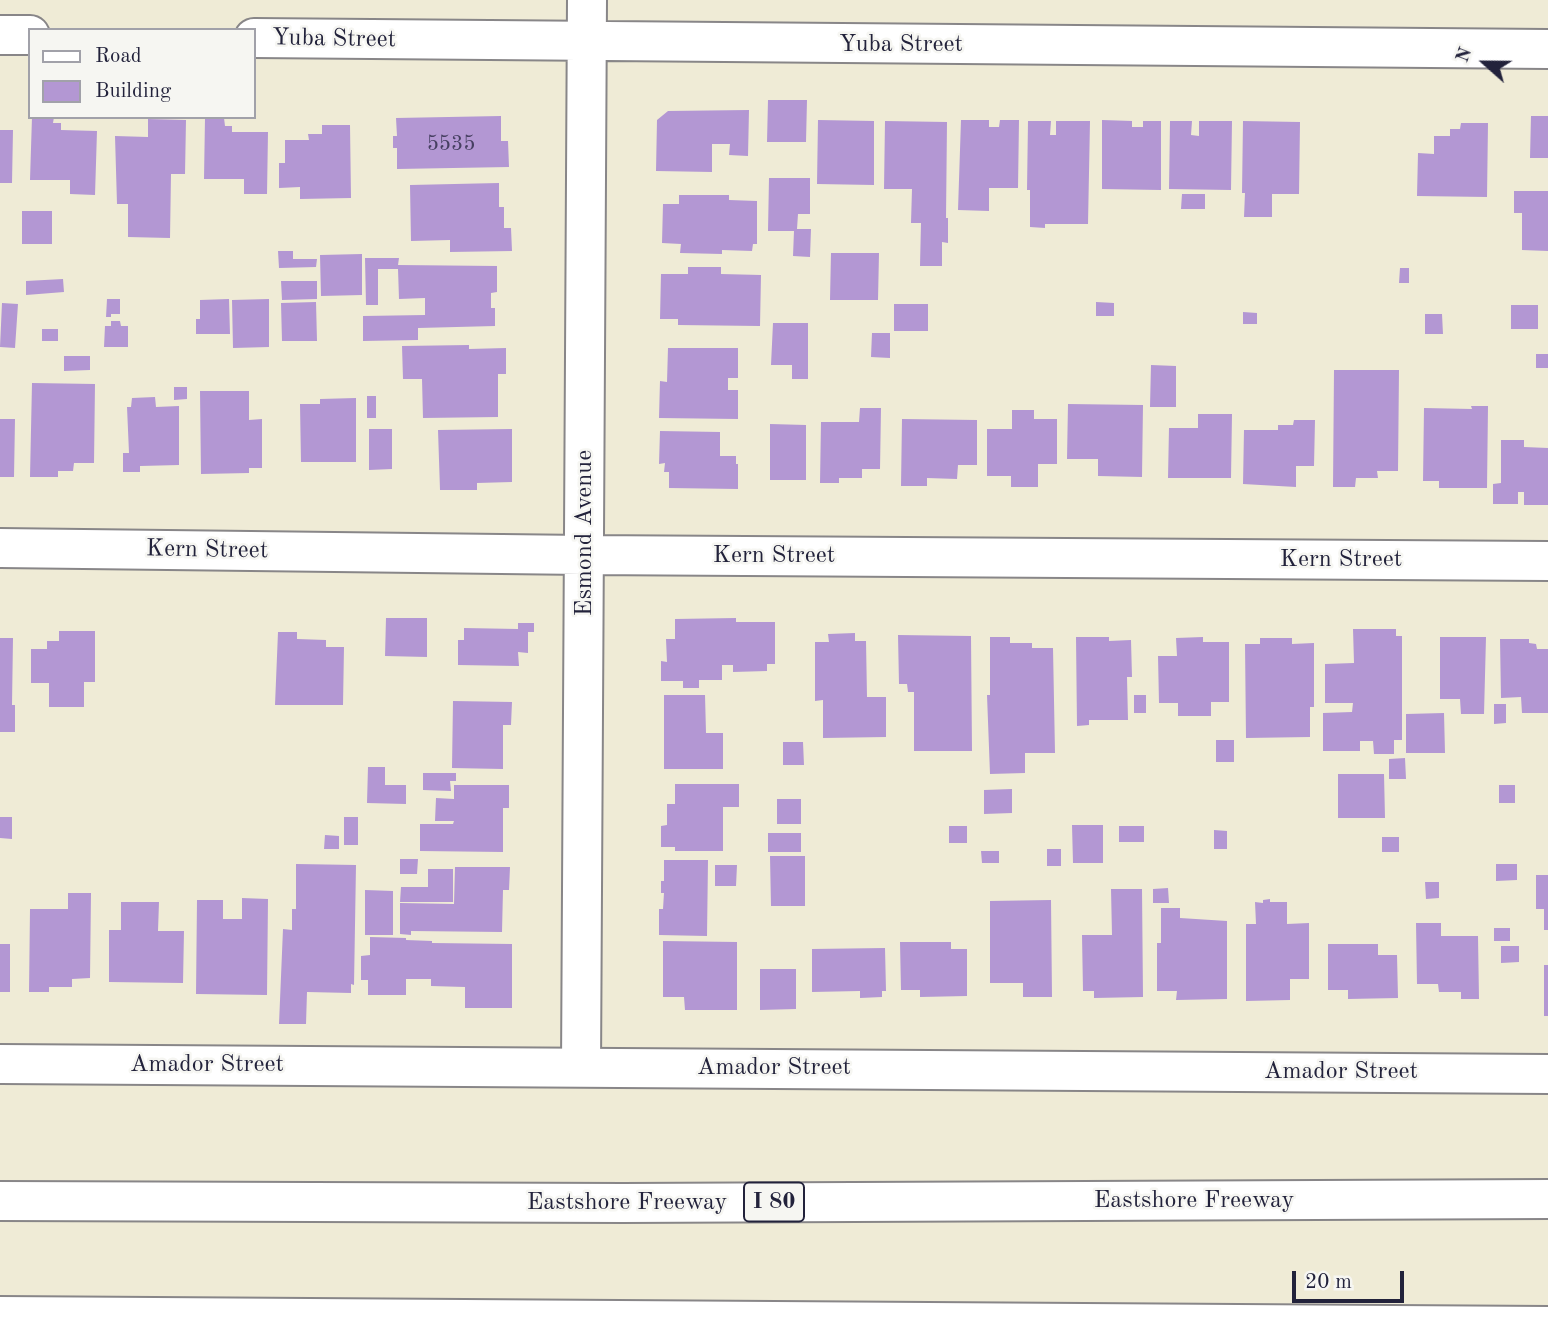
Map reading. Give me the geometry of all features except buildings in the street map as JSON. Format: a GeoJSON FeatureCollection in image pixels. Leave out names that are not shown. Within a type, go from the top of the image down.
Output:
{"type":"FeatureCollection","features":[{"type":"Feature","properties":{"kind":"main road","name":"Esmond Avenue"},"geometry":{"type":"LineString","coordinates":[[581,1067],[587,0]]}},
{"type":"Feature","properties":{"kind":"main road"},"geometry":{"type":"LineString","coordinates":[[0,35],[28,36]]}},
{"type":"Feature","properties":{"kind":"main road","name":"Yuba Street"},"geometry":{"type":"LineString","coordinates":[[256,38],[1548,49]]}},
{"type":"Feature","properties":{"kind":"main road","name":"Kern Street"},"geometry":{"type":"LineString","coordinates":[[0,548],[1548,561]]}},
{"type":"Feature","properties":{"kind":"main road","name":"Amador Street"},"geometry":{"type":"LineString","coordinates":[[0,1064],[1548,1074]]}},
{"type":"Feature","properties":{"kind":"main road","name":"Eastshore Freeway"},"geometry":{"type":"LineString","coordinates":[[0,1201],[622,1203],[1548,1199]]}},
{"type":"Feature","properties":{"kind":"main road"},"geometry":{"type":"LineString","coordinates":[[0,1316],[1548,1326]]}}]}
